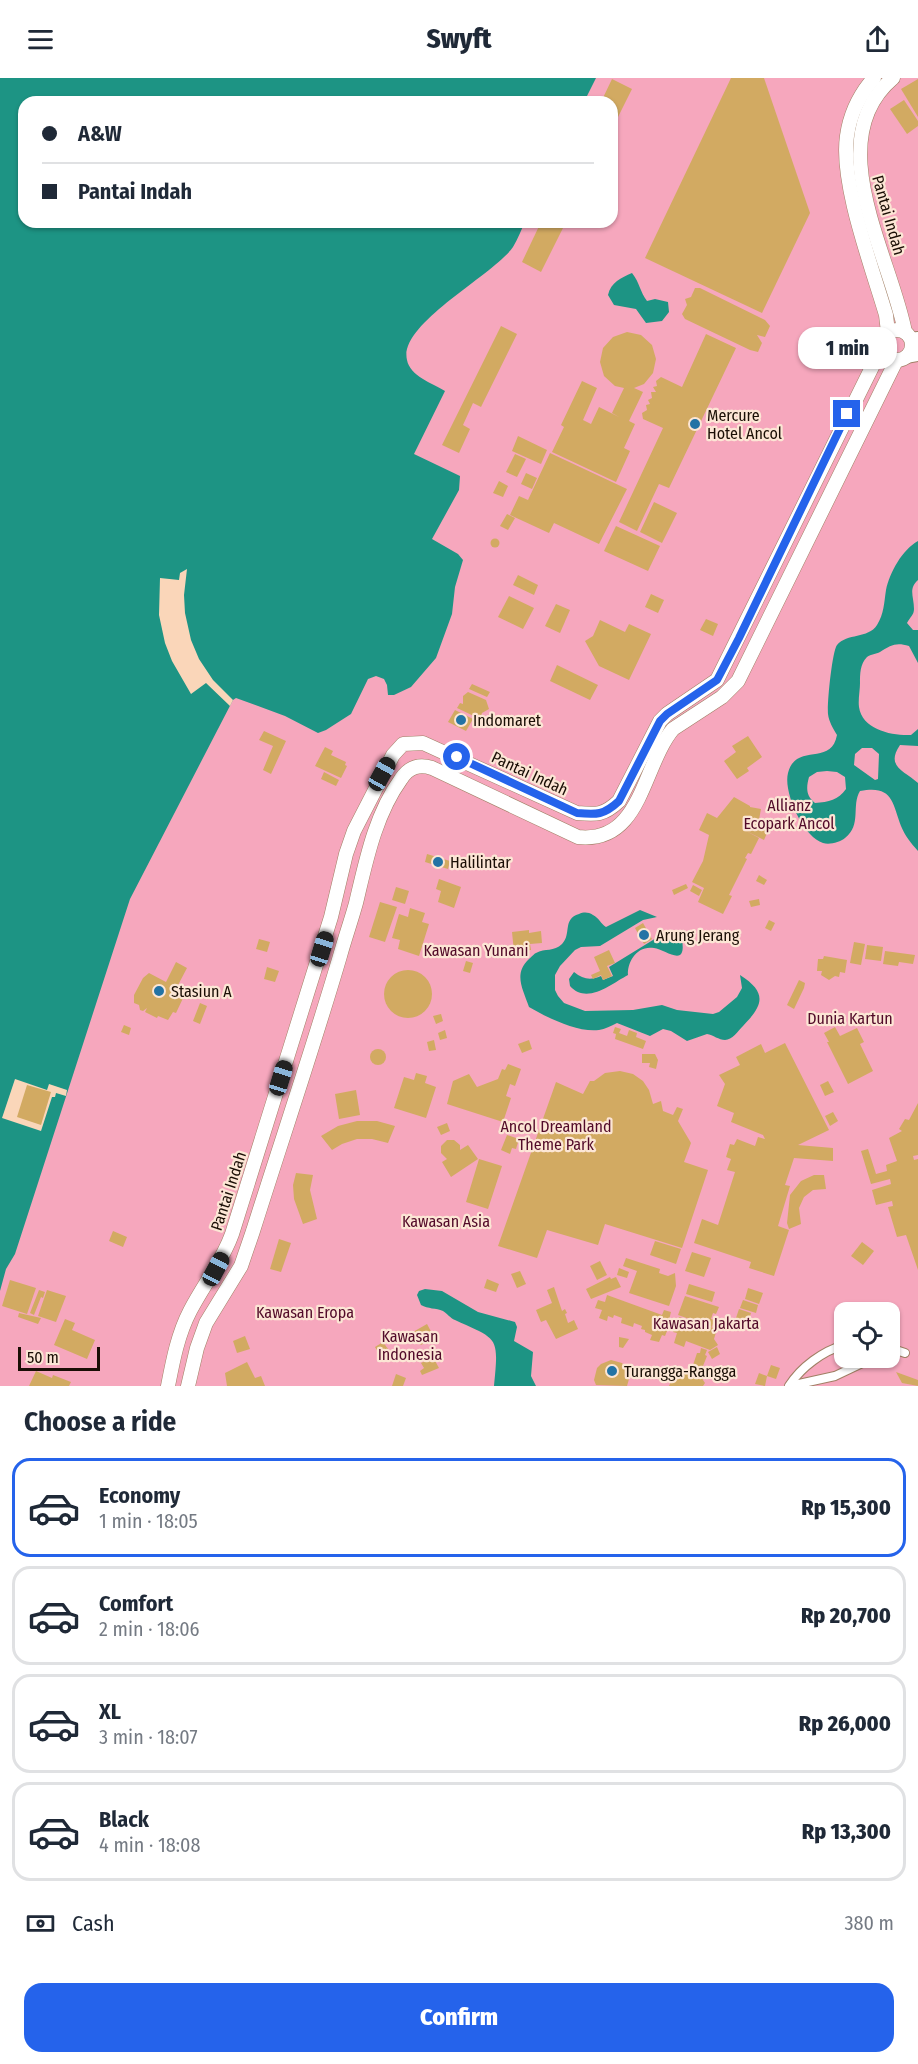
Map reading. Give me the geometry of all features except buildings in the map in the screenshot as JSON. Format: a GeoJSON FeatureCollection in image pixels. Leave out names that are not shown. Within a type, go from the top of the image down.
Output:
{"type":"FeatureCollection","features":[{"type":"Feature","properties":{"kind":"street","name":"Pantai Indah"},"geometry":{"type":"LineString","coordinates":[[874,78],[860,97],[852,114],[847,138],[847,167],[854,204],[886,315],[888,333]]}},
{"type":"Feature","properties":{"kind":"street","name":"Pantai Indah"},"geometry":{"type":"LineString","coordinates":[[893,78],[877,96],[864,123],[860,144],[860,172],[865,197],[911,336]]}},
{"type":"Feature","properties":{"kind":"street"},"geometry":{"type":"LineString","coordinates":[[189,1386],[197,1348],[206,1323],[241,1266],[336,970],[355,905],[365,857],[381,816],[400,780],[416,766],[432,768],[578,837],[600,837],[620,826],[641,792],[666,737],[673,729],[731,690],[738,681],[910,352],[911,336],[893,330],[882,342],[886,356],[906,358]]}},
{"type":"Feature","properties":{"kind":"street","name":"Pantai Indah"},"geometry":{"type":"LineString","coordinates":[[168,1386],[183,1326],[216,1269],[232,1234],[328,927],[354,831],[393,755],[403,744],[423,743],[577,813],[596,814],[608,811],[619,801],[660,721],[717,680],[882,347]]}},
{"type":"Feature","properties":{"kind":"street"},"geometry":{"type":"LineString","coordinates":[[790,1386],[809,1364],[834,1349]]}},
{"type":"Feature","properties":{"kind":"street"},"geometry":{"type":"LineString","coordinates":[[900,1352],[905,1353]]}},
{"type":"Feature","properties":{"kind":"street"},"geometry":{"type":"LineString","coordinates":[[790,1386],[835,1376],[852,1368]]}},
{"type":"Feature","properties":{"kind":"green space","name":"Ancol Dreamland Theme Park"},"geometry":{"type":"Polygon","coordinates":[[[0,78],[918,78],[918,1386],[0,1386],[0,78]]]}},
{"type":"Feature","properties":{"kind":"water"},"geometry":{"type":"Polygon","coordinates":[[[0,78],[596,78],[587,96],[18,96],[18,228],[522,228],[513,247],[503,258],[432,316],[417,331],[408,346],[407,360],[412,370],[445,391],[414,454],[460,476],[459,490],[432,539],[458,554],[463,560],[455,587],[452,614],[436,658],[411,687],[394,695],[388,695],[384,679],[376,676],[368,679],[351,714],[318,733],[285,716],[236,698],[233,700],[130,899],[15,1254],[6,1269],[0,1291],[0,78]]]}},
{"type":"Feature","properties":{"kind":"water"},"geometry":{"type":"Polygon","coordinates":[[[632,273],[647,301],[655,299],[668,302],[669,312],[662,321],[646,323],[636,309],[614,305],[608,295],[611,287],[632,273]]]}},
{"type":"Feature","properties":{"kind":"water"},"geometry":{"type":"Polygon","coordinates":[[[918,541],[918,580],[912,590],[914,611],[907,623],[913,630],[918,630],[918,663],[909,646],[901,644],[867,657],[861,669],[859,704],[861,715],[879,730],[911,735],[918,729],[918,746],[900,745],[895,759],[898,768],[918,783],[918,851],[904,833],[893,802],[879,790],[860,791],[856,803],[855,821],[850,833],[838,842],[823,843],[808,832],[796,813],[787,781],[788,773],[798,758],[821,753],[834,745],[837,735],[829,720],[828,708],[835,650],[841,641],[868,632],[877,625],[890,576],[897,562],[918,541]],[[862,748],[855,754],[854,765],[875,780],[878,779],[879,754],[872,748],[862,748]],[[817,772],[809,777],[808,792],[815,803],[833,800],[846,789],[845,777],[837,772],[817,772]]]}},
{"type":"Feature","properties":{"kind":"water"},"geometry":{"type":"Polygon","coordinates":[[[640,910],[657,917],[643,920],[600,946],[581,947],[575,950],[555,975],[555,990],[558,996],[564,1003],[585,1011],[633,1010],[662,1005],[677,1010],[713,1014],[719,1012],[737,997],[742,988],[740,975],[755,988],[760,999],[750,1019],[728,1040],[707,1034],[687,1041],[663,1029],[650,1036],[617,1023],[599,1030],[582,1029],[572,1027],[529,1007],[522,988],[521,970],[535,953],[556,948],[562,944],[569,923],[574,916],[589,913],[606,927],[640,910]]]}},
{"type":"Feature","properties":{"kind":"water"},"geometry":{"type":"Polygon","coordinates":[[[666,932],[671,932],[682,940],[683,949],[678,956],[654,948],[643,949],[631,960],[628,975],[607,987],[584,994],[570,986],[569,979],[574,972],[587,978],[601,976],[603,980],[613,976],[609,967],[666,932]]]}},
{"type":"Feature","properties":{"kind":"water"},"geometry":{"type":"Polygon","coordinates":[[[425,1289],[442,1291],[478,1312],[515,1322],[517,1327],[514,1341],[533,1352],[531,1376],[536,1386],[494,1386],[496,1357],[492,1341],[488,1336],[453,1319],[443,1311],[421,1305],[417,1295],[419,1291],[425,1289]]]}},
{"type":"Feature","properties":{"kind":"pier"},"geometry":{"type":"Polygon","coordinates":[[[187,569],[184,595],[185,613],[191,640],[199,659],[213,680],[233,700],[230,706],[206,683],[191,694],[172,661],[165,643],[159,615],[160,578],[179,580],[180,573],[187,569]]]}},
{"type":"Feature","properties":{"kind":"pier"},"geometry":{"type":"Polygon","coordinates":[[[15,1079],[47,1090],[49,1084],[67,1090],[66,1096],[56,1093],[55,1097],[52,1097],[41,1131],[2,1118],[15,1079]]]}},
{"type":"Feature","properties":{"kind":"place","name":"Mercure Hotel Ancol"},"geometry":{"type":"Point","coordinates":[695,424]}},
{"type":"Feature","properties":{"kind":"place","name":"Indomaret"},"geometry":{"type":"Point","coordinates":[461,720]}},
{"type":"Feature","properties":{"kind":"place","name":"Halilintar"},"geometry":{"type":"Point","coordinates":[438,862]}},
{"type":"Feature","properties":{"kind":"place","name":"Arung Jerang"},"geometry":{"type":"Point","coordinates":[644,935]}},
{"type":"Feature","properties":{"kind":"place","name":"Stasiun A"},"geometry":{"type":"Point","coordinates":[159,991]}},
{"type":"Feature","properties":{"kind":"place","name":"Turangga-Rangga"},"geometry":{"type":"Point","coordinates":[612,1371]}},
{"type":"Feature","properties":{"kind":"route"},"geometry":{"type":"LineString","coordinates":[[457,757],[577,813],[596,814],[608,811],[619,801],[660,721],[673,709],[717,680],[847,414]]}},
{"type":"Feature","properties":{"kind":"park label","name":"Allianz Ecopark Ancol"},"geometry":{"type":"Point","coordinates":[789,814]}},
{"type":"Feature","properties":{"kind":"park label","name":"Kawasan Yunani"},"geometry":{"type":"Point","coordinates":[476,950]}},
{"type":"Feature","properties":{"kind":"park label","name":"Dunia Kartun"},"geometry":{"type":"Point","coordinates":[850,1018]}},
{"type":"Feature","properties":{"kind":"park label","name":"Kawasan Asia"},"geometry":{"type":"Point","coordinates":[446,1221]}},
{"type":"Feature","properties":{"kind":"park label","name":"Kawasan Eropa"},"geometry":{"type":"Point","coordinates":[305,1312]}},
{"type":"Feature","properties":{"kind":"park label","name":"Kawasan Jakarta"},"geometry":{"type":"Point","coordinates":[706,1323]}},
{"type":"Feature","properties":{"kind":"park label","name":"Kawasan Indonesia"},"geometry":{"type":"Point","coordinates":[410,1345]}}]}
